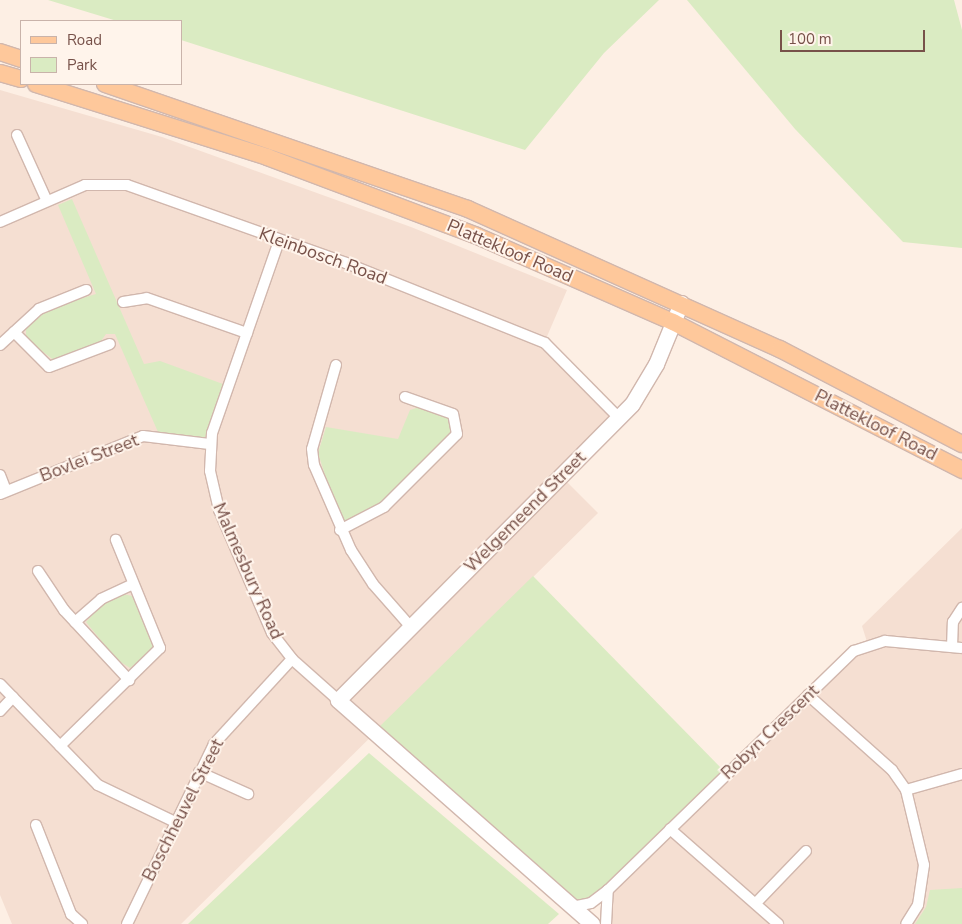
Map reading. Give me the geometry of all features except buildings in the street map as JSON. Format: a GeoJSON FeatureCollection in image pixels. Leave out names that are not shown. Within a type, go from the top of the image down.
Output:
{"type":"FeatureCollection","features":[{"type":"Feature","properties":{"kind":"main road"},"geometry":{"type":"LineString","coordinates":[[0,52],[20,58]]}},
{"type":"Feature","properties":{"kind":"main road"},"geometry":{"type":"LineString","coordinates":[[0,73],[20,79]]}},
{"type":"Feature","properties":{"kind":"main road","name":"Plattekloof Road"},"geometry":{"type":"LineString","coordinates":[[39,85],[344,184],[543,264],[673,322],[962,470]]}},
{"type":"Feature","properties":{"kind":"main road","name":"Plattekloof Road"},"geometry":{"type":"LineString","coordinates":[[108,85],[468,209],[780,349],[962,444]]}},
{"type":"Feature","properties":{"kind":"street"},"geometry":{"type":"LineString","coordinates":[[17,135],[47,201]]}},
{"type":"Feature","properties":{"kind":"street","name":"Kleinbosch Road"},"geometry":{"type":"LineString","coordinates":[[0,222],[85,186],[117,182],[279,241],[346,263],[544,343],[619,418]]}},
{"type":"Feature","properties":{"kind":"street","name":"Malmesbury Road"},"geometry":{"type":"LineString","coordinates":[[279,241],[210,444],[210,471],[219,510],[272,633],[292,660],[592,924]]}},
{"type":"Feature","properties":{"kind":"street"},"geometry":{"type":"LineString","coordinates":[[0,345],[46,305],[86,290]]}},
{"type":"Feature","properties":{"kind":"street"},"geometry":{"type":"LineString","coordinates":[[122,302],[147,298],[247,333]]}},
{"type":"Feature","properties":{"kind":"street","name":"Welgemeend Street"},"geometry":{"type":"LineString","coordinates":[[338,700],[410,625],[619,418],[643,389],[681,303]]}},
{"type":"Feature","properties":{"kind":"street"},"geometry":{"type":"LineString","coordinates":[[14,332],[49,367],[110,344]]}},
{"type":"Feature","properties":{"kind":"street"},"geometry":{"type":"LineString","coordinates":[[336,365],[312,458],[340,530],[373,584],[410,625]]}},
{"type":"Feature","properties":{"kind":"street"},"geometry":{"type":"LineString","coordinates":[[340,530],[384,507],[457,434],[454,414],[406,397]]}},
{"type":"Feature","properties":{"kind":"street","name":"Bovlei Street"},"geometry":{"type":"LineString","coordinates":[[3,492],[143,436],[210,444]]}},
{"type":"Feature","properties":{"kind":"street"},"geometry":{"type":"LineString","coordinates":[[0,476],[3,492]]}},
{"type":"Feature","properties":{"kind":"street"},"geometry":{"type":"LineString","coordinates":[[60,746],[160,648],[159,635],[133,584],[116,540]]}},
{"type":"Feature","properties":{"kind":"street"},"geometry":{"type":"LineString","coordinates":[[38,572],[74,622],[129,680]]}},
{"type":"Feature","properties":{"kind":"street"},"geometry":{"type":"LineString","coordinates":[[74,622],[101,599],[133,584]]}},
{"type":"Feature","properties":{"kind":"street"},"geometry":{"type":"LineString","coordinates":[[957,647],[953,622],[962,608]]}},
{"type":"Feature","properties":{"kind":"street","name":"Robyn Crescent"},"geometry":{"type":"LineString","coordinates":[[572,907],[592,903],[608,890],[848,656],[868,644],[885,641],[957,647]]}},
{"type":"Feature","properties":{"kind":"street","name":"Boschheuvel Street"},"geometry":{"type":"LineString","coordinates":[[127,924],[199,772],[218,737],[292,660]]}},
{"type":"Feature","properties":{"kind":"street"},"geometry":{"type":"LineString","coordinates":[[0,684],[98,785],[175,822]]}},
{"type":"Feature","properties":{"kind":"street"},"geometry":{"type":"LineString","coordinates":[[808,694],[900,777],[906,790],[924,865],[918,904],[906,924]]}},
{"type":"Feature","properties":{"kind":"street"},"geometry":{"type":"LineString","coordinates":[[0,711],[13,697]]}},
{"type":"Feature","properties":{"kind":"street"},"geometry":{"type":"LineString","coordinates":[[199,772],[248,794]]}},
{"type":"Feature","properties":{"kind":"street"},"geometry":{"type":"LineString","coordinates":[[906,790],[962,774]]}},
{"type":"Feature","properties":{"kind":"street"},"geometry":{"type":"LineString","coordinates":[[36,825],[70,914],[82,924]]}},
{"type":"Feature","properties":{"kind":"street"},"geometry":{"type":"LineString","coordinates":[[670,830],[778,924]]}},
{"type":"Feature","properties":{"kind":"street"},"geometry":{"type":"LineString","coordinates":[[756,903],[806,851]]}},
{"type":"Feature","properties":{"kind":"street"},"geometry":{"type":"LineString","coordinates":[[606,924],[608,890]]}},
{"type":"Feature","properties":{"kind":"shaded area"},"geometry":{"type":"Polygon","coordinates":[[[0,90],[162,137],[411,227],[567,290],[542,348],[620,426],[565,480],[598,513],[181,924],[12,924],[0,895],[0,90]]]}},
{"type":"Feature","properties":{"kind":"shaded area"},"geometry":{"type":"Polygon","coordinates":[[[962,528],[962,924],[607,924],[608,890],[848,657],[868,645],[862,626],[962,528]]]}},
{"type":"Feature","properties":{"kind":"green space"},"geometry":{"type":"Polygon","coordinates":[[[48,0],[659,0],[604,53],[525,150],[182,40],[182,20],[114,20],[48,0]]]}},
{"type":"Feature","properties":{"kind":"green space"},"geometry":{"type":"Polygon","coordinates":[[[687,0],[954,0],[962,30],[962,248],[903,242],[795,129],[687,0]]]}},
{"type":"Feature","properties":{"kind":"green space"},"geometry":{"type":"Polygon","coordinates":[[[72,199],[144,364],[160,361],[223,384],[204,440],[158,432],[115,334],[106,334],[98,345],[55,361],[26,339],[26,328],[50,308],[96,294],[58,205],[72,199]]]}},
{"type":"Feature","properties":{"kind":"green space"},"geometry":{"type":"Polygon","coordinates":[[[423,406],[449,416],[453,435],[383,503],[348,522],[339,519],[318,453],[326,427],[398,439],[410,410],[423,406]]]}},
{"type":"Feature","properties":{"kind":"green space"},"geometry":{"type":"Polygon","coordinates":[[[533,576],[723,770],[596,894],[583,900],[574,899],[376,730],[533,576]]]}},
{"type":"Feature","properties":{"kind":"green space"},"geometry":{"type":"Polygon","coordinates":[[[123,594],[132,596],[155,647],[130,668],[116,659],[86,622],[104,602],[123,594]]]}},
{"type":"Feature","properties":{"kind":"green space"},"geometry":{"type":"Polygon","coordinates":[[[369,753],[559,914],[548,924],[188,924],[369,753]]]}},
{"type":"Feature","properties":{"kind":"green space"},"geometry":{"type":"Polygon","coordinates":[[[962,888],[962,924],[915,924],[926,907],[930,890],[962,888]]]}}]}
